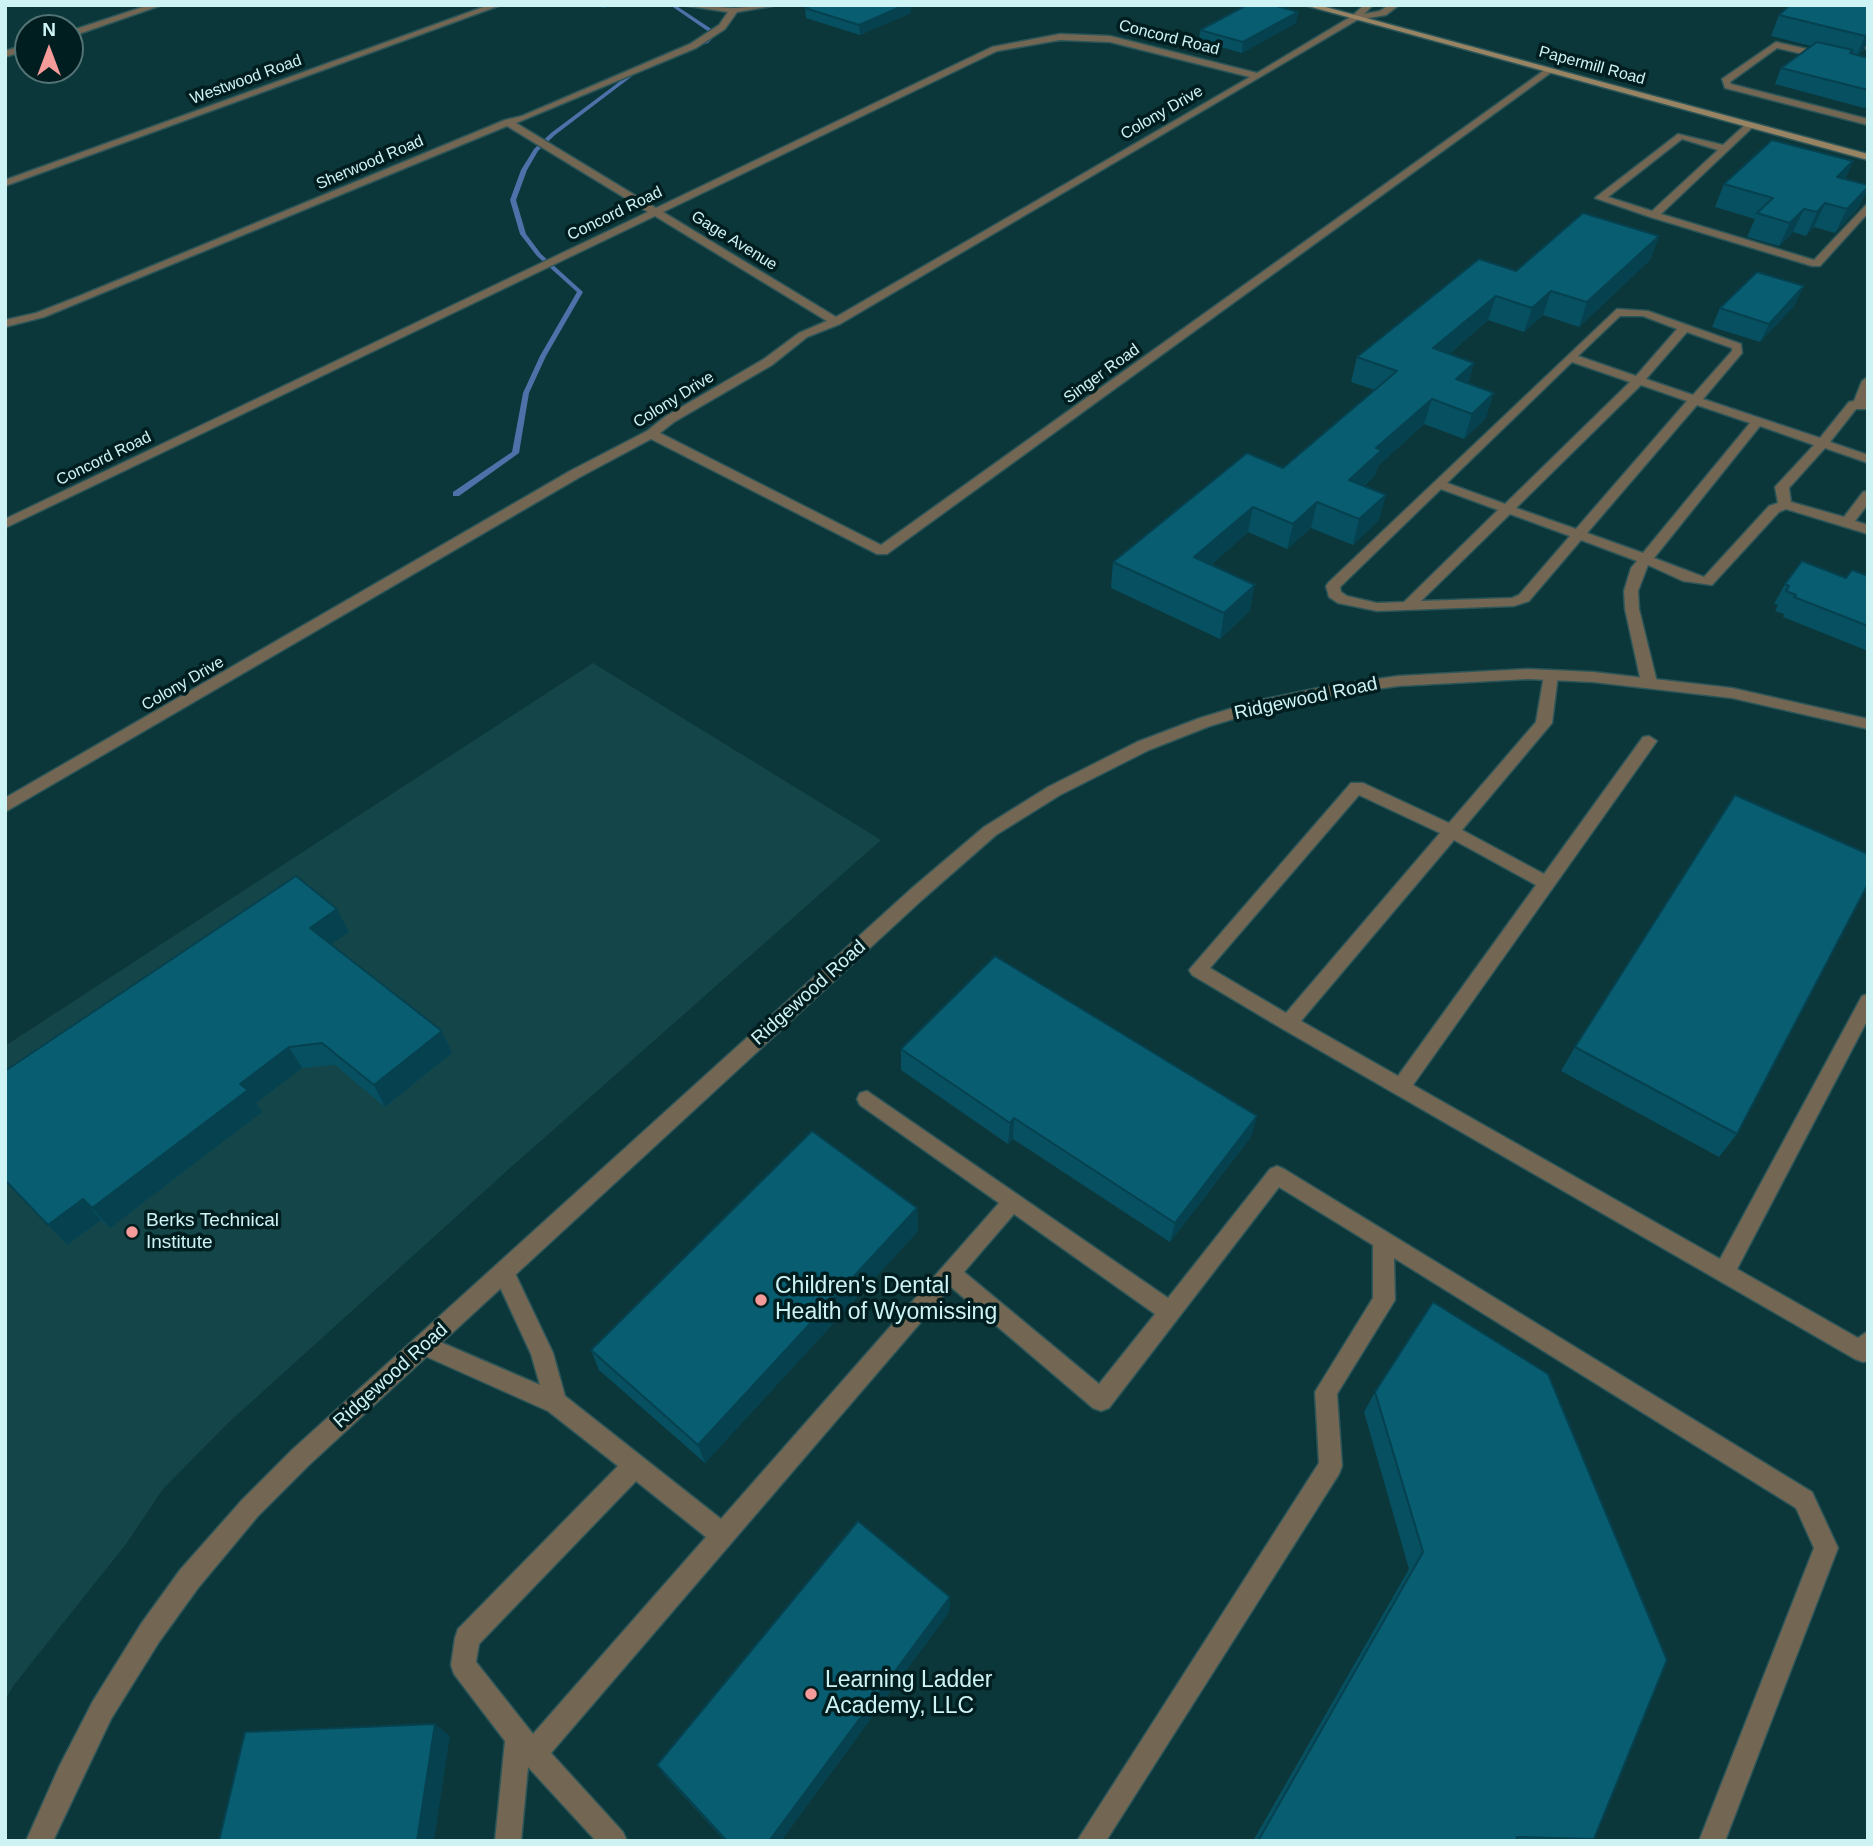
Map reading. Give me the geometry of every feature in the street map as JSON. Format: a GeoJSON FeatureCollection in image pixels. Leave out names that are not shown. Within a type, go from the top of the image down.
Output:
{"type":"FeatureCollection","features":[{"type":"Feature","properties":{"kind":"main road","name":"Papermill Road"},"geometry":{"type":"LineString","coordinates":[[1308,5],[1868,157]]}},
{"type":"Feature","properties":{"kind":"street"},"geometry":{"type":"LineString","coordinates":[[84,29],[158,5]]}},
{"type":"Feature","properties":{"kind":"street","name":"Westwood Road"},"geometry":{"type":"LineString","coordinates":[[5,183],[497,5]]}},
{"type":"Feature","properties":{"kind":"street"},"geometry":{"type":"LineString","coordinates":[[686,5],[734,10],[774,5]]}},
{"type":"Feature","properties":{"kind":"street","name":"Colony Drive"},"geometry":{"type":"LineString","coordinates":[[5,806],[575,474],[651,434],[670,419],[768,362],[803,335],[836,322],[1258,76],[1355,18],[1369,5]]}},
{"type":"Feature","properties":{"kind":"street","name":"Colony Drive"},"geometry":{"type":"LineString","coordinates":[[1355,18],[1383,13],[1395,5]]}},
{"type":"Feature","properties":{"kind":"street","name":"Sherwood Road"},"geometry":{"type":"LineString","coordinates":[[5,324],[40,315],[81,299],[508,122],[525,118],[693,46],[722,27],[734,10]]}},
{"type":"Feature","properties":{"kind":"street","name":"Concord Road"},"geometry":{"type":"LineString","coordinates":[[5,524],[995,49],[1021,42],[1072,37],[1120,41],[1258,76]]}},
{"type":"Feature","properties":{"kind":"street"},"geometry":{"type":"LineString","coordinates":[[1868,66],[1776,45],[1726,81],[1728,86],[1868,122]]}},
{"type":"Feature","properties":{"kind":"street","name":"Singer Road"},"geometry":{"type":"LineString","coordinates":[[651,434],[882,551],[1549,71]]}},
{"type":"Feature","properties":{"kind":"street","name":"Gage Avenue"},"geometry":{"type":"LineString","coordinates":[[508,122],[836,322]]}},
{"type":"Feature","properties":{"kind":"street"},"geometry":{"type":"LineString","coordinates":[[1654,215],[1751,125]]}},
{"type":"Feature","properties":{"kind":"street"},"geometry":{"type":"LineString","coordinates":[[1725,149],[1681,136],[1600,198],[1816,264],[1868,205]]}},
{"type":"Feature","properties":{"kind":"street"},"geometry":{"type":"LineString","coordinates":[[1618,312],[1644,313],[1685,327],[1737,346],[1738,351],[1524,598],[1514,602],[1377,607],[1343,600],[1334,594],[1333,586],[1618,312]]}},
{"type":"Feature","properties":{"kind":"street"},"geometry":{"type":"LineString","coordinates":[[1408,606],[1637,380],[1685,327]]}},
{"type":"Feature","properties":{"kind":"street"},"geometry":{"type":"LineString","coordinates":[[1570,358],[1868,459]]}},
{"type":"Feature","properties":{"kind":"street"},"geometry":{"type":"LineString","coordinates":[[1785,505],[1782,487],[1853,405],[1864,404],[1868,381]]}},
{"type":"Feature","properties":{"kind":"street"},"geometry":{"type":"LineString","coordinates":[[1649,682],[1630,591],[1638,568],[1756,423]]}},
{"type":"Feature","properties":{"kind":"street"},"geometry":{"type":"LineString","coordinates":[[1439,484],[1645,559],[1688,578],[1707,582],[1774,509],[1785,505],[1809,510],[1868,530]]}},
{"type":"Feature","properties":{"kind":"street"},"geometry":{"type":"LineString","coordinates":[[1847,523],[1868,495]]}},
{"type":"Feature","properties":{"kind":"street"},"geometry":{"type":"LineString","coordinates":[[1288,1023],[1544,723],[1550,675]]}},
{"type":"Feature","properties":{"kind":"street","name":"Ridgewood Road"},"geometry":{"type":"LineString","coordinates":[[39,1841],[102,1710],[149,1633],[189,1579],[250,1508],[917,894],[990,831],[1065,785],[1143,746],[1205,722],[1261,705],[1328,691],[1398,681],[1464,676],[1550,675],[1649,682],[1757,698],[1868,724]]}},
{"type":"Feature","properties":{"kind":"street"},"geometry":{"type":"LineString","coordinates":[[1401,1087],[1649,741]]}},
{"type":"Feature","properties":{"kind":"street"},"geometry":{"type":"LineString","coordinates":[[1547,883],[1451,832],[1357,788],[1198,970],[1863,1352],[1868,1341]]}},
{"type":"Feature","properties":{"kind":"street"},"geometry":{"type":"LineString","coordinates":[[1724,1272],[1868,1001]]}},
{"type":"Feature","properties":{"kind":"street"},"geometry":{"type":"LineString","coordinates":[[867,1099],[1170,1312]]}},
{"type":"Feature","properties":{"kind":"street"},"geometry":{"type":"LineString","coordinates":[[950,1273],[1101,1400],[1277,1175],[1804,1500],[1826,1548],[1712,1841]]}},
{"type":"Feature","properties":{"kind":"street"},"geometry":{"type":"LineString","coordinates":[[508,1841],[526,1745],[723,1535],[1013,1201]]}},
{"type":"Feature","properties":{"kind":"street"},"geometry":{"type":"LineString","coordinates":[[1090,1841],[1331,1466],[1326,1392],[1384,1300],[1383,1241]]}},
{"type":"Feature","properties":{"kind":"street"},"geometry":{"type":"LineString","coordinates":[[504,1272],[542,1353],[556,1403]]}},
{"type":"Feature","properties":{"kind":"street"},"geometry":{"type":"LineString","coordinates":[[424,1345],[556,1403],[723,1535]]}},
{"type":"Feature","properties":{"kind":"street"},"geometry":{"type":"LineString","coordinates":[[614,1841],[526,1745],[463,1665],[467,1638],[635,1465]]}},
{"type":"Feature","properties":{"kind":"shaded area"},"geometry":{"type":"Polygon","coordinates":[[[593,663],[881,840],[510,1168],[228,1423],[163,1489],[126,1544],[13,1686],[5,1701],[5,1046],[593,663]]]}},
{"type":"Feature","properties":{"kind":"building"},"geometry":{"type":"Polygon","coordinates":[[[812,5],[905,5],[859,25],[805,8],[812,5]]]}},
{"type":"Feature","properties":{"kind":"building"},"geometry":{"type":"Polygon","coordinates":[[[1247,5],[1273,5],[1298,12],[1243,42],[1200,30],[1247,5]]]}},
{"type":"Feature","properties":{"kind":"building"},"geometry":{"type":"Polygon","coordinates":[[[1790,5],[1868,5],[1868,34],[1865,36],[1779,15],[1790,5]]]}},
{"type":"Feature","properties":{"kind":"building"},"geometry":{"type":"Polygon","coordinates":[[[1817,42],[1853,50],[1850,53],[1868,58],[1868,90],[1781,68],[1817,42]]]}},
{"type":"Feature","properties":{"kind":"building"},"geometry":{"type":"Polygon","coordinates":[[[1772,140],[1853,161],[1837,177],[1868,187],[1847,209],[1825,203],[1817,212],[1804,209],[1790,223],[1757,213],[1773,198],[1724,184],[1772,140]]]}},
{"type":"Feature","properties":{"kind":"building"},"geometry":{"type":"Polygon","coordinates":[[[1583,213],[1659,236],[1587,302],[1551,291],[1532,308],[1496,296],[1433,348],[1474,363],[1456,379],[1494,393],[1472,414],[1432,399],[1376,448],[1382,450],[1349,480],[1386,495],[1359,519],[1317,502],[1293,524],[1253,507],[1194,557],[1255,585],[1224,613],[1113,562],[1247,453],[1283,468],[1397,371],[1357,357],[1479,259],[1516,271],[1583,213]]]}},
{"type":"Feature","properties":{"kind":"building"},"geometry":{"type":"Polygon","coordinates":[[[1757,272],[1804,286],[1769,324],[1720,308],[1757,272]]]}},
{"type":"Feature","properties":{"kind":"building"},"geometry":{"type":"Polygon","coordinates":[[[1802,561],[1846,578],[1852,570],[1868,576],[1868,626],[1794,597],[1796,595],[1786,591],[1789,586],[1785,584],[1802,561]]]}},
{"type":"Feature","properties":{"kind":"building"},"geometry":{"type":"Polygon","coordinates":[[[1735,795],[1868,854],[1868,884],[1737,1134],[1575,1047],[1735,795]]]}},
{"type":"Feature","properties":{"kind":"building"},"geometry":{"type":"Polygon","coordinates":[[[296,876],[337,909],[310,928],[442,1031],[374,1085],[322,1043],[289,1047],[240,1084],[248,1090],[92,1208],[83,1199],[48,1225],[5,1180],[5,1071],[296,876]]]}},
{"type":"Feature","properties":{"kind":"building"},"geometry":{"type":"Polygon","coordinates":[[[995,956],[1257,1116],[1175,1223],[1014,1118],[1010,1123],[901,1049],[995,956]]]}},
{"type":"Feature","properties":{"kind":"building","name":"Children's Dental Health of Wyomissing"},"geometry":{"type":"Polygon","coordinates":[[[812,1131],[917,1208],[698,1445],[591,1350],[812,1131]]]}},
{"type":"Feature","properties":{"kind":"building"},"geometry":{"type":"Polygon","coordinates":[[[1433,1302],[1548,1374],[1667,1660],[1594,1839],[1517,1837],[1516,1841],[1258,1841],[1423,1552],[1375,1392],[1433,1302]]]}},
{"type":"Feature","properties":{"kind":"building","name":"Learning Ladder Academy, LLC"},"geometry":{"type":"Polygon","coordinates":[[[858,1521],[950,1597],[769,1841],[727,1841],[657,1765],[858,1521]]]}},
{"type":"Feature","properties":{"kind":"building"},"geometry":{"type":"Polygon","coordinates":[[[435,1724],[417,1841],[219,1841],[245,1732],[435,1724]]]}},
{"type":"Feature","properties":{"kind":"waterway"},"geometry":{"type":"LineString","coordinates":[[672,5],[711,31],[712,36],[706,42],[690,49]]}},
{"type":"Feature","properties":{"kind":"waterway"},"geometry":{"type":"LineString","coordinates":[[456,494],[515,453],[526,393],[543,356],[580,292],[539,255],[523,234],[513,200],[524,170],[536,150],[553,134],[637,71]]}},
{"type":"Feature","properties":{"kind":"place","name":"Berks Technical Institute"},"geometry":{"type":"Point","coordinates":[132,1232]}},
{"type":"Feature","properties":{"kind":"place","name":"Children's Dental Health of Wyomissing"},"geometry":{"type":"Point","coordinates":[761,1300]}},
{"type":"Feature","properties":{"kind":"place","name":"Learning Ladder Academy, LLC"},"geometry":{"type":"Point","coordinates":[811,1694]}}]}
